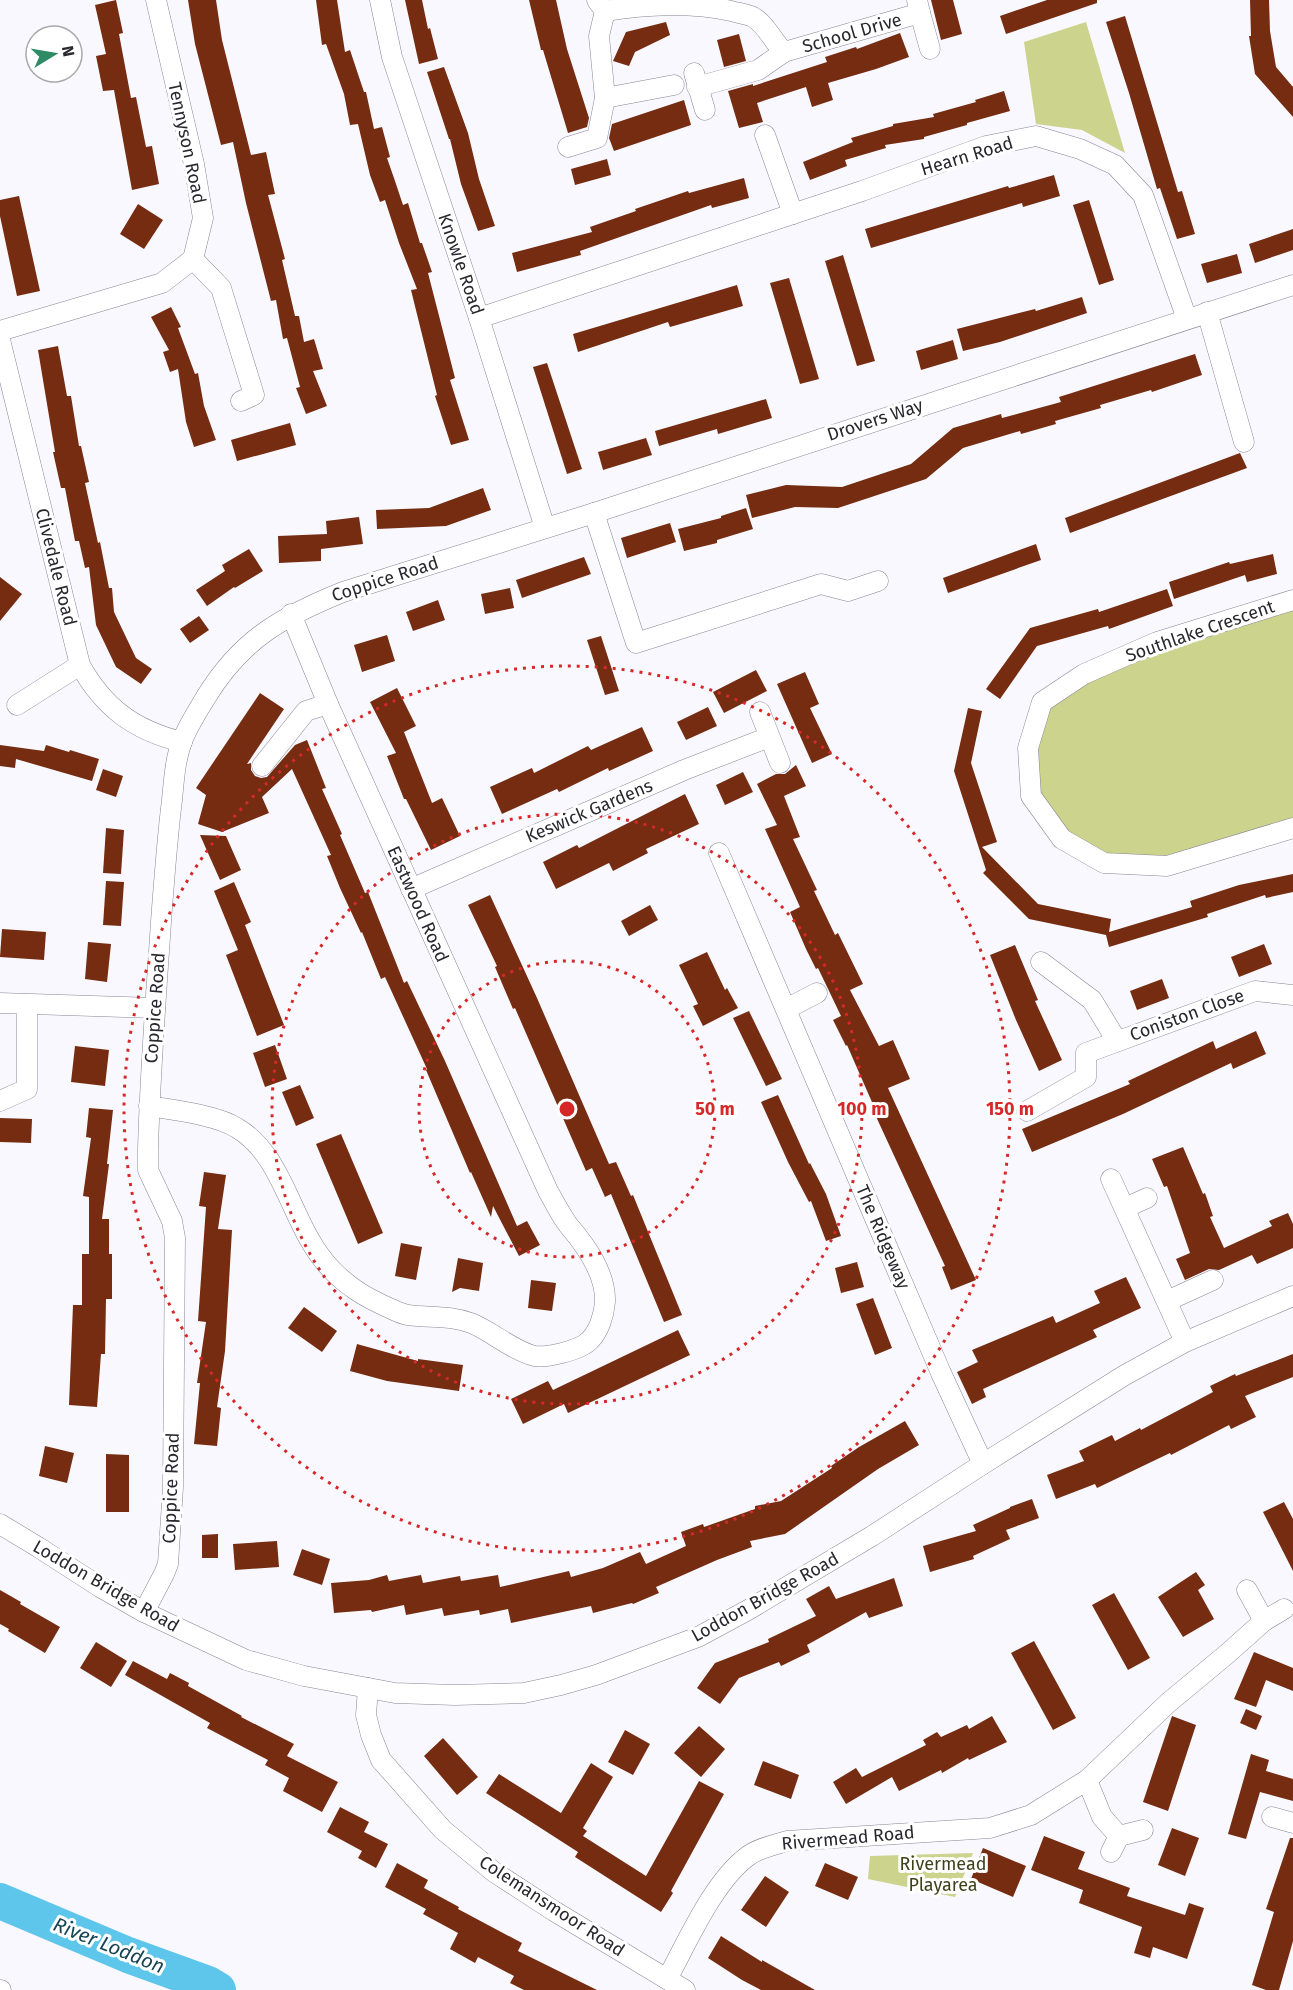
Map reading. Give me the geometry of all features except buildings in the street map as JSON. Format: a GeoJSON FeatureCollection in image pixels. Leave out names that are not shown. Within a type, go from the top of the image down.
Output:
{"type":"FeatureCollection","features":[{"type":"Feature","properties":{"kind":"street","name":"Tennyson Road"},"geometry":{"type":"LineString","coordinates":[[156,0],[194,164],[202,218],[193,259]]}},
{"type":"Feature","properties":{"kind":"street","name":"Knowle Road"},"geometry":{"type":"LineString","coordinates":[[380,0],[392,57],[479,318],[545,528]]}},
{"type":"Feature","properties":{"kind":"street","name":"School Drive"},"geometry":{"type":"LineString","coordinates":[[568,147],[597,138],[605,98],[599,36],[601,6],[680,5],[746,14],[764,26],[784,52]]}},
{"type":"Feature","properties":{"kind":"street","name":"School Drive"},"geometry":{"type":"LineString","coordinates":[[705,110],[696,80],[758,70],[784,52],[918,7],[930,49]]}},
{"type":"Feature","properties":{"kind":"street"},"geometry":{"type":"LineString","coordinates":[[605,98],[674,85]]}},
{"type":"Feature","properties":{"kind":"street"},"geometry":{"type":"LineString","coordinates":[[765,135],[793,214]]}},
{"type":"Feature","properties":{"kind":"street","name":"Hearn Road"},"geometry":{"type":"LineString","coordinates":[[479,318],[862,191],[986,146],[1036,136],[1080,149],[1114,165],[1143,195],[1187,319]]}},
{"type":"Feature","properties":{"kind":"street"},"geometry":{"type":"LineString","coordinates":[[0,331],[162,283],[193,259],[221,288],[255,396]]}},
{"type":"Feature","properties":{"kind":"street","name":"Drovers Way"},"geometry":{"type":"LineString","coordinates":[[457,556],[1293,285]]}},
{"type":"Feature","properties":{"kind":"street"},"geometry":{"type":"LineString","coordinates":[[1207,312],[1244,442]]}},
{"type":"Feature","properties":{"kind":"street","name":"Clivedale Road"},"geometry":{"type":"LineString","coordinates":[[0,340],[80,665],[90,681],[128,721],[166,739],[182,742]]}},
{"type":"Feature","properties":{"kind":"street"},"geometry":{"type":"LineString","coordinates":[[594,513],[636,643],[821,584],[848,591],[878,581]]}},
{"type":"Feature","properties":{"kind":"street","name":"Coppice Road"},"geometry":{"type":"LineString","coordinates":[[144,1612],[168,1564],[173,1487],[175,1238],[168,1211],[148,1170],[149,1106],[167,840],[176,766],[182,742],[217,678],[234,658],[268,628],[291,614],[343,592],[457,556]]}},
{"type":"Feature","properties":{"kind":"street","name":"Southlake Crescent"},"geometry":{"type":"LineString","coordinates":[[1293,600],[1157,642],[1084,674],[1042,702],[1029,748],[1031,796],[1062,839],[1104,863],[1167,866],[1293,828]]}},
{"type":"Feature","properties":{"kind":"street","name":"Eastwood Road"},"geometry":{"type":"LineString","coordinates":[[149,1106],[192,1113],[237,1127],[262,1149],[273,1165],[297,1218],[320,1256],[344,1281],[368,1300],[406,1315],[453,1318],[472,1324],[534,1357],[563,1352],[590,1341],[602,1318],[605,1306],[603,1285],[592,1258],[548,1191],[328,704],[291,614]]}},
{"type":"Feature","properties":{"kind":"street"},"geometry":{"type":"LineString","coordinates":[[17,705],[80,665]]}},
{"type":"Feature","properties":{"kind":"street"},"geometry":{"type":"LineString","coordinates":[[262,766],[306,711],[328,704]]}},
{"type":"Feature","properties":{"kind":"street"},"geometry":{"type":"LineString","coordinates":[[760,712],[780,763]]}},
{"type":"Feature","properties":{"kind":"street","name":"Keswick Gardens"},"geometry":{"type":"LineString","coordinates":[[411,889],[684,770],[769,737]]}},
{"type":"Feature","properties":{"kind":"street","name":"The Ridgeway"},"geometry":{"type":"LineString","coordinates":[[719,853],[941,1373],[983,1464]]}},
{"type":"Feature","properties":{"kind":"street","name":"Coniston Close"},"geometry":{"type":"LineString","coordinates":[[1041,962],[1092,1000],[1117,1041]]}},
{"type":"Feature","properties":{"kind":"street","name":"Coniston Close"},"geometry":{"type":"LineString","coordinates":[[1027,1111],[1086,1077],[1086,1053],[1255,991],[1293,995]]}},
{"type":"Feature","properties":{"kind":"street"},"geometry":{"type":"LineString","coordinates":[[786,1009],[817,993]]}},
{"type":"Feature","properties":{"kind":"street"},"geometry":{"type":"LineString","coordinates":[[0,1003],[155,1008]]}},
{"type":"Feature","properties":{"kind":"street"},"geometry":{"type":"LineString","coordinates":[[0,1101],[27,1089],[27,1005]]}},
{"type":"Feature","properties":{"kind":"street"},"geometry":{"type":"LineString","coordinates":[[1111,1179],[1185,1342]]}},
{"type":"Feature","properties":{"kind":"street"},"geometry":{"type":"LineString","coordinates":[[1125,1208],[1147,1198]]}},
{"type":"Feature","properties":{"kind":"street"},"geometry":{"type":"LineString","coordinates":[[1167,1301],[1213,1280]]}},
{"type":"Feature","properties":{"kind":"street","name":"Loddon Bridge Road"},"geometry":{"type":"LineString","coordinates":[[0,1524],[99,1587],[144,1612],[246,1660],[304,1676],[395,1693],[455,1695],[524,1693],[596,1675],[698,1637],[872,1536],[1125,1375],[1185,1342],[1293,1296]]}},
{"type":"Feature","properties":{"kind":"street"},"geometry":{"type":"LineString","coordinates":[[1247,1590],[1264,1621]]}},
{"type":"Feature","properties":{"kind":"street","name":"Rivermead Road"},"geometry":{"type":"LineString","coordinates":[[667,1979],[711,1899],[724,1881],[750,1854],[767,1846],[787,1841],[990,1828],[1031,1815],[1087,1780],[1168,1703],[1264,1621],[1284,1609]]}},
{"type":"Feature","properties":{"kind":"street","name":"Colemansmoor Road"},"geometry":{"type":"LineString","coordinates":[[368,1688],[366,1715],[381,1760],[443,1830],[494,1872],[685,1990]]}},
{"type":"Feature","properties":{"kind":"street"},"geometry":{"type":"LineString","coordinates":[[1087,1780],[1115,1844],[1143,1830]]}},
{"type":"Feature","properties":{"kind":"street"},"geometry":{"type":"LineString","coordinates":[[1272,1818],[1293,1823]]}},
{"type":"Feature","properties":{"kind":"green space"},"geometry":{"type":"Polygon","coordinates":[[[1086,22],[1125,153],[1082,130],[1036,124],[1024,42],[1086,22]]]}},
{"type":"Feature","properties":{"kind":"green space"},"geometry":{"type":"Polygon","coordinates":[[[1293,600],[1293,828],[1167,866],[1104,863],[1062,839],[1031,796],[1042,702],[1084,674],[1293,600]]]}},
{"type":"Feature","properties":{"kind":"green space","name":"Rivermead Playarea"},"geometry":{"type":"Polygon","coordinates":[[[973,1853],[955,1897],[868,1879],[870,1856],[973,1853]]]}},
{"type":"Feature","properties":{"kind":"waterway","name":"River Loddon"},"geometry":{"type":"LineString","coordinates":[[0,1901],[218,1990]]}}]}
